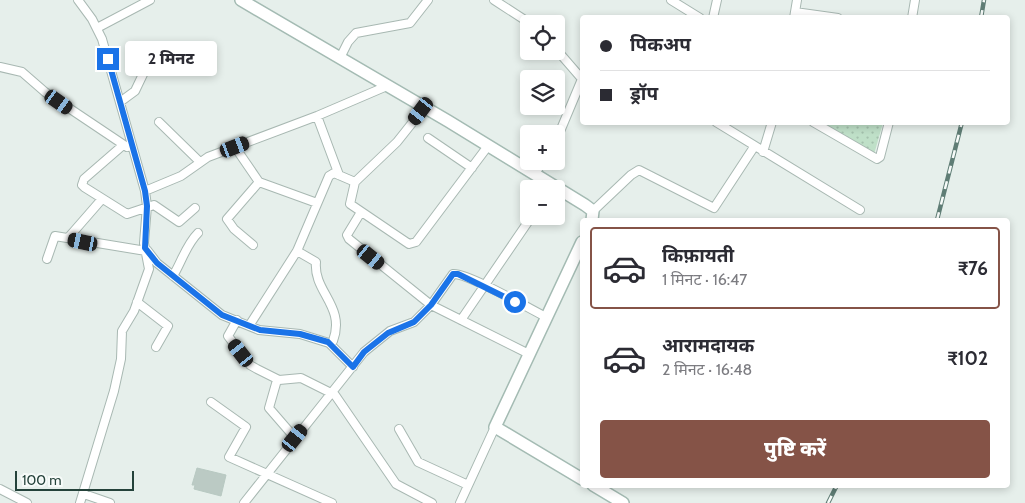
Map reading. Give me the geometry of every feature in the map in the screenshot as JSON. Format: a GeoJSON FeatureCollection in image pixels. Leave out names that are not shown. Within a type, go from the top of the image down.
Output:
{"type":"FeatureCollection","features":[{"type":"Feature","properties":{"kind":"street"},"geometry":{"type":"LineString","coordinates":[[78,0],[97,28],[145,191],[147,206],[145,249],[149,269],[137,302],[122,331],[118,373],[80,503]]}},
{"type":"Feature","properties":{"kind":"street"},"geometry":{"type":"LineString","coordinates":[[97,28],[150,0]]}},
{"type":"Feature","properties":{"kind":"street"},"geometry":{"type":"LineString","coordinates":[[241,0],[542,180]]}},
{"type":"Feature","properties":{"kind":"street"},"geometry":{"type":"LineString","coordinates":[[340,58],[348,42],[356,33],[410,23],[428,0]]}},
{"type":"Feature","properties":{"kind":"street"},"geometry":{"type":"LineString","coordinates":[[494,0],[520,17]]}},
{"type":"Feature","properties":{"kind":"street"},"geometry":{"type":"LineString","coordinates":[[671,0],[695,15]]}},
{"type":"Feature","properties":{"kind":"street"},"geometry":{"type":"LineString","coordinates":[[714,15],[717,0]]}},
{"type":"Feature","properties":{"kind":"street"},"geometry":{"type":"LineString","coordinates":[[795,15],[797,0]]}},
{"type":"Feature","properties":{"kind":"street"},"geometry":{"type":"LineString","coordinates":[[912,15],[915,0]]}},
{"type":"Feature","properties":{"kind":"street"},"geometry":{"type":"LineString","coordinates":[[120,102],[134,91],[156,47]]}},
{"type":"Feature","properties":{"kind":"street"},"geometry":{"type":"LineString","coordinates":[[565,59],[580,77]]}},
{"type":"Feature","properties":{"kind":"street"},"geometry":{"type":"LineString","coordinates":[[0,67],[22,72],[45,92],[122,146],[133,150]]}},
{"type":"Feature","properties":{"kind":"street"},"geometry":{"type":"LineString","coordinates":[[563,125],[580,84]]}},
{"type":"Feature","properties":{"kind":"street"},"geometry":{"type":"LineString","coordinates":[[145,191],[181,176],[200,162],[318,116],[387,86]]}},
{"type":"Feature","properties":{"kind":"street"},"geometry":{"type":"LineString","coordinates":[[424,108],[397,142],[355,182],[350,204],[409,244],[414,244],[488,146]]}},
{"type":"Feature","properties":{"kind":"street"},"geometry":{"type":"LineString","coordinates":[[318,116],[339,175]]}},
{"type":"Feature","properties":{"kind":"street"},"geometry":{"type":"LineString","coordinates":[[159,122],[200,162]]}},
{"type":"Feature","properties":{"kind":"street"},"geometry":{"type":"LineString","coordinates":[[721,125],[860,210]]}},
{"type":"Feature","properties":{"kind":"street"},"geometry":{"type":"LineString","coordinates":[[763,152],[771,125]]}},
{"type":"Feature","properties":{"kind":"street"},"geometry":{"type":"LineString","coordinates":[[817,125],[877,159],[880,157],[887,125]]}},
{"type":"Feature","properties":{"kind":"street"},"geometry":{"type":"LineString","coordinates":[[428,138],[472,168]]}},
{"type":"Feature","properties":{"kind":"street"},"geometry":{"type":"LineString","coordinates":[[122,146],[82,182],[84,187],[127,214],[147,206],[159,206],[179,222],[195,208]]}},
{"type":"Feature","properties":{"kind":"street"},"geometry":{"type":"LineString","coordinates":[[235,147],[259,182],[317,202]]}},
{"type":"Feature","properties":{"kind":"street"},"geometry":{"type":"LineString","coordinates":[[565,196],[593,215],[626,179],[639,170],[714,208],[754,147]]}},
{"type":"Feature","properties":{"kind":"street"},"geometry":{"type":"LineString","coordinates":[[534,174],[537,170]]}},
{"type":"Feature","properties":{"kind":"street"},"geometry":{"type":"LineString","coordinates":[[249,326],[297,251],[330,176],[333,173],[355,182]]}},
{"type":"Feature","properties":{"kind":"street"},"geometry":{"type":"LineString","coordinates":[[253,245],[236,231],[227,219],[259,182]]}},
{"type":"Feature","properties":{"kind":"street"},"geometry":{"type":"LineString","coordinates":[[68,238],[102,199]]}},
{"type":"Feature","properties":{"kind":"street"},"geometry":{"type":"LineString","coordinates":[[361,212],[347,235],[348,238],[431,305],[529,354]]}},
{"type":"Feature","properties":{"kind":"street"},"geometry":{"type":"LineString","coordinates":[[461,320],[526,225]]}},
{"type":"Feature","properties":{"kind":"street"},"geometry":{"type":"LineString","coordinates":[[173,276],[182,261],[186,248],[198,233]]}},
{"type":"Feature","properties":{"kind":"street"},"geometry":{"type":"LineString","coordinates":[[47,259],[53,238],[58,236],[145,249],[157,263],[222,315],[263,331],[300,334],[329,343],[353,367]]}},
{"type":"Feature","properties":{"kind":"street"},"geometry":{"type":"LineString","coordinates":[[460,503],[580,246]]}},
{"type":"Feature","properties":{"kind":"street"},"geometry":{"type":"LineString","coordinates":[[297,251],[316,262],[315,273],[337,318],[336,332],[333,341],[329,343]]}},
{"type":"Feature","properties":{"kind":"street"},"geometry":{"type":"LineString","coordinates":[[244,503],[364,352],[388,333],[411,324],[431,305],[453,274],[458,274],[484,286],[546,317]]}},
{"type":"Feature","properties":{"kind":"street"},"geometry":{"type":"LineString","coordinates":[[137,302],[168,326],[156,347]]}},
{"type":"Feature","properties":{"kind":"street"},"geometry":{"type":"LineString","coordinates":[[237,320],[228,335],[250,365],[277,380],[301,378],[332,393],[339,399],[396,484],[432,503]]}},
{"type":"Feature","properties":{"kind":"street"},"geometry":{"type":"LineString","coordinates":[[277,380],[269,408],[295,438]]}},
{"type":"Feature","properties":{"kind":"street"},"geometry":{"type":"LineString","coordinates":[[211,402],[246,427],[228,457],[330,502]]}},
{"type":"Feature","properties":{"kind":"street"},"geometry":{"type":"LineString","coordinates":[[495,427],[580,478]]}},
{"type":"Feature","properties":{"kind":"street"},"geometry":{"type":"LineString","coordinates":[[399,429],[418,462],[468,485]]}},
{"type":"Feature","properties":{"kind":"street"},"geometry":{"type":"LineString","coordinates":[[598,488],[623,503]]}},
{"type":"Feature","properties":{"kind":"street"},"geometry":{"type":"LineString","coordinates":[[0,489],[27,503]]}},
{"type":"Feature","properties":{"kind":"street"},"geometry":{"type":"LineString","coordinates":[[84,494],[110,503]]}},
{"type":"Feature","properties":{"kind":"green space"},"geometry":{"type":"Polygon","coordinates":[[[818,125],[882,125],[873,158],[818,125]]]}},
{"type":"Feature","properties":{"kind":"building"},"geometry":{"type":"Polygon","coordinates":[[[197,468],[226,475],[221,496],[194,489],[195,485],[192,485],[197,468]]]}},
{"type":"Feature","properties":{"kind":"railway"},"geometry":{"type":"LineString","coordinates":[[982,15],[984,0]]}},
{"type":"Feature","properties":{"kind":"railway"},"geometry":{"type":"LineString","coordinates":[[938,218],[961,125]]}},
{"type":"Feature","properties":{"kind":"railway"},"geometry":{"type":"LineString","coordinates":[[828,503],[836,488]]}},
{"type":"Feature","properties":{"kind":"route"},"geometry":{"type":"LineString","coordinates":[[108,59],[145,191],[147,206],[145,248],[157,263],[222,315],[238,320],[255,329],[267,332],[300,334],[328,342],[353,367],[364,352],[388,333],[414,322],[431,305],[453,274],[458,274],[515,302]]}}]}
